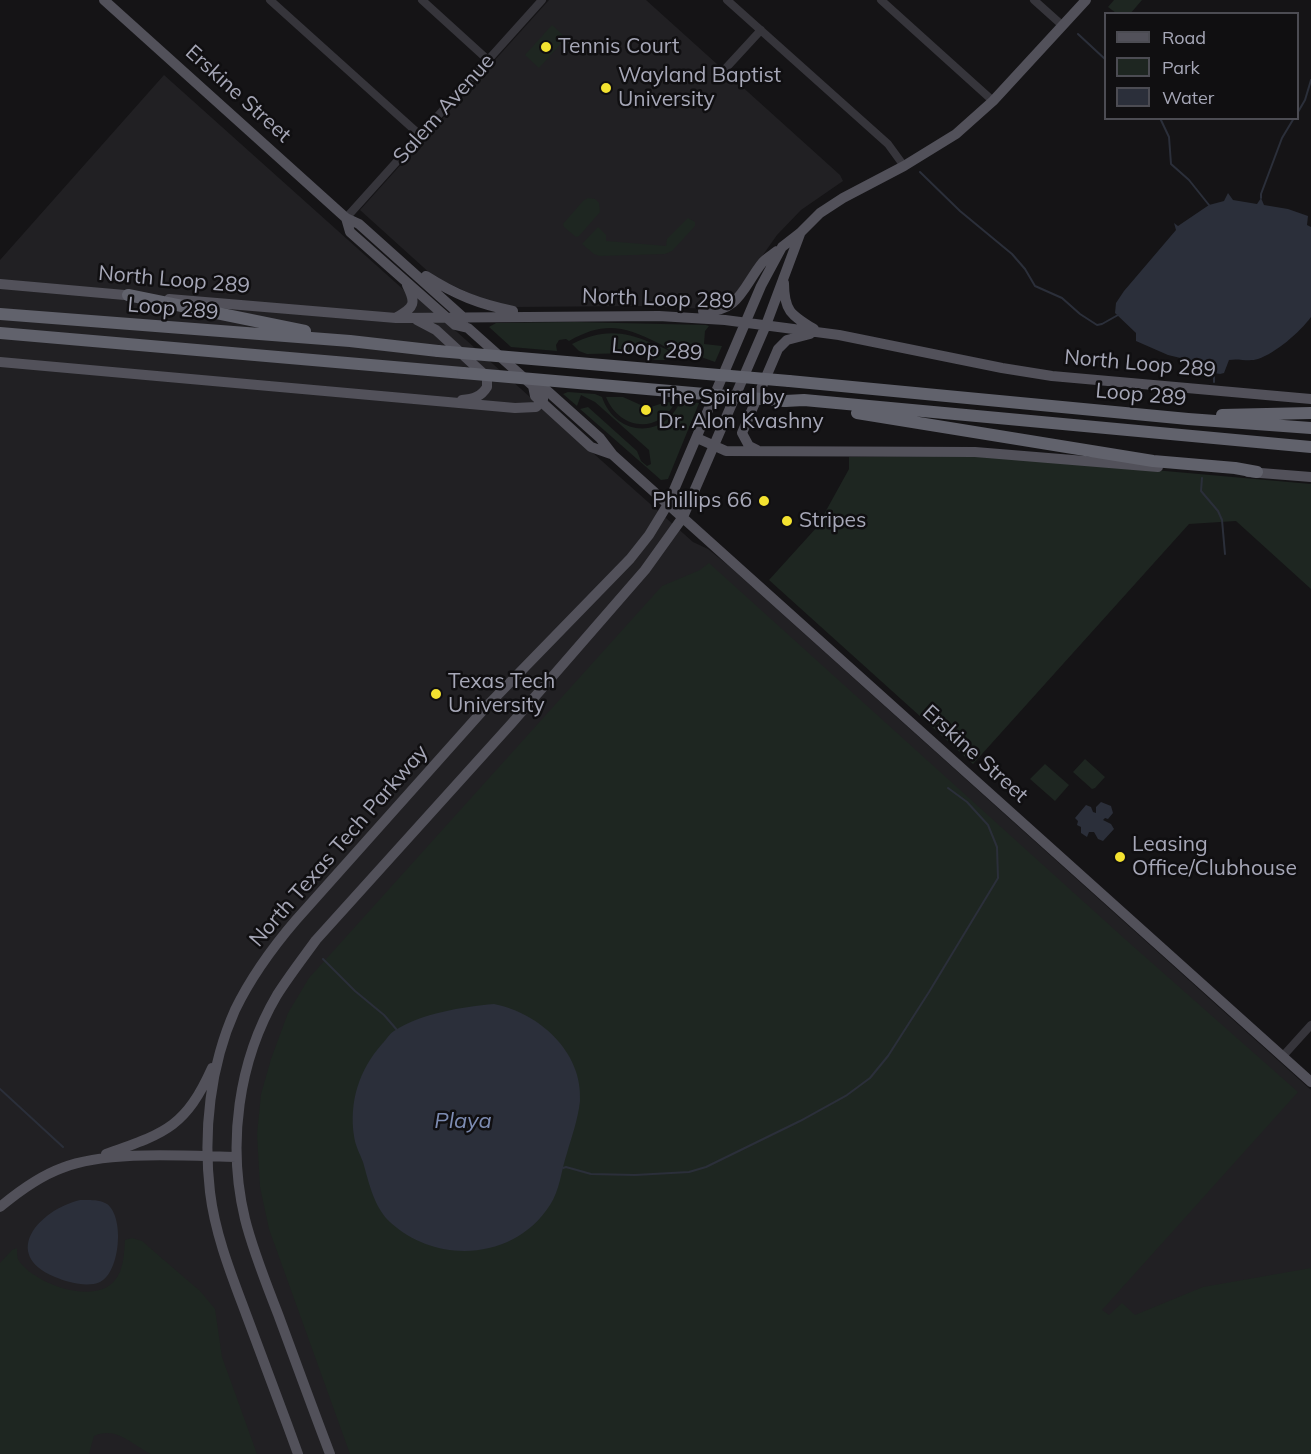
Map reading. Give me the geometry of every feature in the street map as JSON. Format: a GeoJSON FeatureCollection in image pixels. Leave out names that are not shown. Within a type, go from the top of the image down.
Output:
{"type":"FeatureCollection","features":[{"type":"Feature","properties":{"kind":"highway"},"geometry":{"type":"LineString","coordinates":[[128,295],[350,341]]}},
{"type":"Feature","properties":{"kind":"highway","name":"Loop 289"},"geometry":{"type":"LineString","coordinates":[[0,314],[350,341],[1177,418],[1311,428]]}},
{"type":"Feature","properties":{"kind":"highway","name":"Loop 289"},"geometry":{"type":"LineString","coordinates":[[0,333],[785,401],[804,400],[1311,447]]}},
{"type":"Feature","properties":{"kind":"highway"},"geometry":{"type":"LineString","coordinates":[[0,341],[32,344],[54,338]]}},
{"type":"Feature","properties":{"kind":"highway"},"geometry":{"type":"LineString","coordinates":[[785,401],[799,406],[855,412],[1153,461],[1257,472]]}},
{"type":"Feature","properties":{"kind":"highway"},"geometry":{"type":"LineString","coordinates":[[1052,405],[1080,404],[1224,415],[1311,413]]}},
{"type":"Feature","properties":{"kind":"main road","name":"Erskine Street"},"geometry":{"type":"LineString","coordinates":[[104,0],[346,218],[359,224],[464,316],[468,328]]}},
{"type":"Feature","properties":{"kind":"main road"},"geometry":{"type":"LineString","coordinates":[[659,316],[679,310],[715,312],[727,308],[739,297],[763,261],[800,233],[820,213],[956,134],[993,101],[1086,0]]}},
{"type":"Feature","properties":{"kind":"main road","name":"Erskine Street"},"geometry":{"type":"LineString","coordinates":[[346,218],[350,232],[455,325],[468,328],[600,438],[613,455],[1311,1082]]}},
{"type":"Feature","properties":{"kind":"main road"},"geometry":{"type":"LineString","coordinates":[[330,1454],[245,1220],[236,1157],[240,1099],[249,1060],[261,1028],[276,997],[316,940],[506,730],[645,570],[683,517],[766,325],[800,233]]}},
{"type":"Feature","properties":{"kind":"main road","name":"North Texas Tech Parkway"},"geometry":{"type":"LineString","coordinates":[[298,1454],[227,1263],[212,1204],[208,1157],[211,1095],[221,1049],[235,1011],[271,949],[296,920],[486,708],[630,559],[649,535],[668,504],[768,270],[782,247]]}},
{"type":"Feature","properties":{"kind":"main road"},"geometry":{"type":"LineString","coordinates":[[389,250],[460,296],[487,306],[537,315]]}},
{"type":"Feature","properties":{"kind":"main road"},"geometry":{"type":"LineString","coordinates":[[784,278],[786,306],[790,312],[819,332]]}},
{"type":"Feature","properties":{"kind":"main road"},"geometry":{"type":"LineString","coordinates":[[396,318],[409,310],[413,304],[413,297],[406,282]]}},
{"type":"Feature","properties":{"kind":"main road","name":"North Loop 289"},"geometry":{"type":"LineString","coordinates":[[0,284],[396,318],[537,315],[659,316],[746,322],[819,332],[1052,376],[1311,399]]}},
{"type":"Feature","properties":{"kind":"main road"},"geometry":{"type":"LineString","coordinates":[[412,318],[436,330],[487,377],[487,387],[477,397],[447,402]]}},
{"type":"Feature","properties":{"kind":"main road"},"geometry":{"type":"LineString","coordinates":[[760,451],[749,446],[742,433],[778,349],[787,340],[819,332]]}},
{"type":"Feature","properties":{"kind":"main road"},"geometry":{"type":"LineString","coordinates":[[0,362],[524,408],[536,407],[542,402]]}},
{"type":"Feature","properties":{"kind":"main road","name":"Erskine Street"},"geometry":{"type":"LineString","coordinates":[[538,386],[535,396],[591,447],[613,455]]}},
{"type":"Feature","properties":{"kind":"main road"},"geometry":{"type":"LineString","coordinates":[[697,438],[726,451],[975,452],[1311,477]]}},
{"type":"Feature","properties":{"kind":"main road"},"geometry":{"type":"LineString","coordinates":[[89,1161],[161,1133],[177,1123],[192,1107],[221,1049]]}},
{"type":"Feature","properties":{"kind":"main road"},"geometry":{"type":"LineString","coordinates":[[0,1207],[39,1179],[62,1167],[89,1161],[115,1157],[236,1157]]}},
{"type":"Feature","properties":{"kind":"street"},"geometry":{"type":"LineString","coordinates":[[270,0],[420,135]]}},
{"type":"Feature","properties":{"kind":"street"},"geometry":{"type":"LineString","coordinates":[[422,0],[488,60]]}},
{"type":"Feature","properties":{"kind":"street","name":"Salem Avenue"},"geometry":{"type":"LineString","coordinates":[[346,218],[542,0]]}},
{"type":"Feature","properties":{"kind":"street"},"geometry":{"type":"LineString","coordinates":[[727,0],[888,144],[904,166]]}},
{"type":"Feature","properties":{"kind":"street"},"geometry":{"type":"LineString","coordinates":[[881,0],[993,101]]}},
{"type":"Feature","properties":{"kind":"street"},"geometry":{"type":"LineString","coordinates":[[1034,0],[1063,26]]}},
{"type":"Feature","properties":{"kind":"street"},"geometry":{"type":"LineString","coordinates":[[726,68],[761,30]]}},
{"type":"Feature","properties":{"kind":"street"},"geometry":{"type":"LineString","coordinates":[[1283,1056],[1311,1025]]}},
{"type":"Feature","properties":{"kind":"shaded area","name":"Wayland Baptist University"},"geometry":{"type":"Polygon","coordinates":[[[549,0],[646,0],[840,175],[843,181],[801,210],[777,235],[732,299],[710,309],[638,306],[515,307],[492,304],[433,276],[360,210],[549,0]]]}},
{"type":"Feature","properties":{"kind":"shaded area","name":"Texas Tech University"},"geometry":{"type":"Polygon","coordinates":[[[164,75],[405,291],[421,300],[693,542],[708,549],[729,566],[1311,1090],[1311,1454],[0,1454],[0,260],[164,75]]]}},
{"type":"Feature","properties":{"kind":"green space"},"geometry":{"type":"Polygon","coordinates":[[[1114,0],[1142,0],[1132,12],[1115,12],[1108,7],[1114,0]]]}},
{"type":"Feature","properties":{"kind":"green space","name":"Tennis Court"},"geometry":{"type":"Polygon","coordinates":[[[552,25],[566,38],[539,68],[525,55],[552,25]]]}},
{"type":"Feature","properties":{"kind":"green space"},"geometry":{"type":"Polygon","coordinates":[[[588,198],[595,199],[599,203],[600,212],[576,237],[563,224],[588,198]]]}},
{"type":"Feature","properties":{"kind":"green space"},"geometry":{"type":"Polygon","coordinates":[[[688,218],[695,222],[695,226],[672,251],[665,254],[600,256],[582,244],[598,227],[606,235],[606,241],[666,246],[667,239],[688,218]]]}},
{"type":"Feature","properties":{"kind":"green space"},"geometry":{"type":"Polygon","coordinates":[[[496,323],[706,325],[709,326],[705,331],[704,344],[722,346],[715,362],[690,353],[675,358],[676,360],[655,360],[637,353],[587,354],[579,351],[572,344],[592,336],[610,333],[639,338],[673,354],[658,343],[635,333],[614,328],[593,330],[569,341],[559,340],[556,345],[557,351],[511,347],[489,327],[496,323]]]}},
{"type":"Feature","properties":{"kind":"green space"},"geometry":{"type":"Polygon","coordinates":[[[568,392],[595,394],[602,397],[608,410],[617,420],[628,426],[640,428],[662,423],[680,402],[699,403],[668,479],[661,480],[580,409],[588,407],[637,451],[641,461],[647,466],[651,464],[649,450],[595,402],[581,395],[577,406],[563,394],[568,392]]]}},
{"type":"Feature","properties":{"kind":"green space"},"geometry":{"type":"Polygon","coordinates":[[[606,397],[623,397],[651,407],[666,402],[675,403],[658,420],[649,424],[639,424],[620,416],[606,397]]]}},
{"type":"Feature","properties":{"kind":"green space"},"geometry":{"type":"Polygon","coordinates":[[[970,456],[1311,484],[1311,589],[1236,521],[1189,524],[973,764],[769,580],[817,527],[849,469],[849,457],[970,456]]]}},
{"type":"Feature","properties":{"kind":"green space"},"geometry":{"type":"Polygon","coordinates":[[[709,563],[1126,940],[1298,1092],[1102,1310],[1109,1315],[1122,1303],[1135,1315],[1203,1287],[1311,1268],[1311,1454],[350,1454],[269,1229],[260,1187],[257,1134],[261,1094],[288,1013],[309,978],[662,586],[700,570],[709,563]]]}},
{"type":"Feature","properties":{"kind":"green space"},"geometry":{"type":"Polygon","coordinates":[[[1085,759],[1105,777],[1092,789],[1073,772],[1085,759]]]}},
{"type":"Feature","properties":{"kind":"green space"},"geometry":{"type":"Polygon","coordinates":[[[1045,764],[1069,785],[1055,801],[1030,779],[1045,764]]]}},
{"type":"Feature","properties":{"kind":"green space"},"geometry":{"type":"Polygon","coordinates":[[[132,1238],[142,1241],[200,1291],[215,1309],[222,1357],[257,1454],[151,1454],[117,1435],[102,1433],[94,1436],[89,1454],[0,1454],[0,1263],[12,1250],[17,1248],[19,1261],[38,1277],[66,1289],[94,1291],[106,1288],[118,1276],[123,1261],[125,1240],[132,1238]]]}},
{"type":"Feature","properties":{"kind":"water"},"geometry":{"type":"Polygon","coordinates":[[[1228,193],[1233,200],[1257,204],[1261,198],[1264,205],[1288,209],[1308,216],[1307,225],[1311,227],[1311,317],[1280,347],[1254,360],[1229,360],[1224,373],[1220,374],[1209,372],[1201,363],[1168,355],[1136,341],[1136,333],[1115,313],[1116,303],[1124,291],[1176,230],[1174,223],[1178,226],[1209,205],[1224,201],[1228,193]]]}},
{"type":"Feature","properties":{"kind":"water"},"geometry":{"type":"Polygon","coordinates":[[[1101,802],[1111,806],[1113,813],[1108,819],[1103,820],[1111,824],[1114,829],[1103,841],[1098,839],[1094,832],[1089,832],[1087,837],[1081,833],[1081,827],[1077,825],[1078,821],[1075,818],[1086,805],[1096,813],[1096,807],[1101,802]]]}},
{"type":"Feature","properties":{"kind":"water","name":"Playa"},"geometry":{"type":"Polygon","coordinates":[[[494,1004],[527,1016],[542,1026],[566,1051],[579,1083],[580,1101],[576,1121],[556,1193],[550,1205],[535,1223],[517,1237],[497,1246],[475,1250],[453,1250],[431,1246],[410,1237],[391,1223],[376,1203],[354,1136],[353,1111],[358,1087],[374,1054],[394,1031],[430,1015],[494,1004]]]}},
{"type":"Feature","properties":{"kind":"water"},"geometry":{"type":"Polygon","coordinates":[[[80,1200],[104,1202],[113,1211],[116,1220],[118,1244],[116,1257],[107,1277],[95,1284],[77,1284],[55,1277],[39,1267],[30,1257],[28,1245],[40,1223],[51,1213],[80,1200]]]}},
{"type":"Feature","properties":{"kind":"waterway"},"geometry":{"type":"LineString","coordinates":[[1078,34],[1104,58]]}},
{"type":"Feature","properties":{"kind":"waterway"},"geometry":{"type":"LineString","coordinates":[[1299,110],[1311,80]]}},
{"type":"Feature","properties":{"kind":"waterway"},"geometry":{"type":"LineString","coordinates":[[1161,120],[1169,137],[1171,164],[1189,180],[1209,205]]}},
{"type":"Feature","properties":{"kind":"waterway"},"geometry":{"type":"LineString","coordinates":[[1261,198],[1282,138],[1293,120]]}},
{"type":"Feature","properties":{"kind":"waterway"},"geometry":{"type":"LineString","coordinates":[[920,172],[960,211],[1012,254],[1025,269],[1035,286],[1062,298],[1097,325],[1118,315]]}},
{"type":"Feature","properties":{"kind":"waterway"},"geometry":{"type":"LineString","coordinates":[[1214,373],[1214,382]]}},
{"type":"Feature","properties":{"kind":"waterway"},"geometry":{"type":"LineString","coordinates":[[1202,478],[1201,491],[1218,511],[1222,520],[1225,554]]}},
{"type":"Feature","properties":{"kind":"waterway"},"geometry":{"type":"LineString","coordinates":[[563,1168],[591,1174],[635,1175],[689,1172],[706,1167],[800,1121],[847,1095],[870,1078],[888,1056],[929,992],[998,878],[997,847],[988,825],[967,802],[948,788]]}},
{"type":"Feature","properties":{"kind":"waterway"},"geometry":{"type":"LineString","coordinates":[[323,959],[355,991],[384,1015],[397,1030]]}},
{"type":"Feature","properties":{"kind":"waterway"},"geometry":{"type":"LineString","coordinates":[[0,1089],[63,1147]]}},
{"type":"Feature","properties":{"kind":"place","name":"Tennis Court"},"geometry":{"type":"Point","coordinates":[546,47]}},
{"type":"Feature","properties":{"kind":"place","name":"Wayland Baptist University"},"geometry":{"type":"Point","coordinates":[606,88]}},
{"type":"Feature","properties":{"kind":"place","name":"The Spiral by Dr. Alon Kvashny"},"geometry":{"type":"Point","coordinates":[646,410]}},
{"type":"Feature","properties":{"kind":"place","name":"Phillips 66"},"geometry":{"type":"Point","coordinates":[764,501]}},
{"type":"Feature","properties":{"kind":"place","name":"Stripes"},"geometry":{"type":"Point","coordinates":[787,521]}},
{"type":"Feature","properties":{"kind":"place","name":"Texas Tech University"},"geometry":{"type":"Point","coordinates":[436,694]}},
{"type":"Feature","properties":{"kind":"place","name":"Leasing Office/Clubhouse"},"geometry":{"type":"Point","coordinates":[1120,857]}}]}
